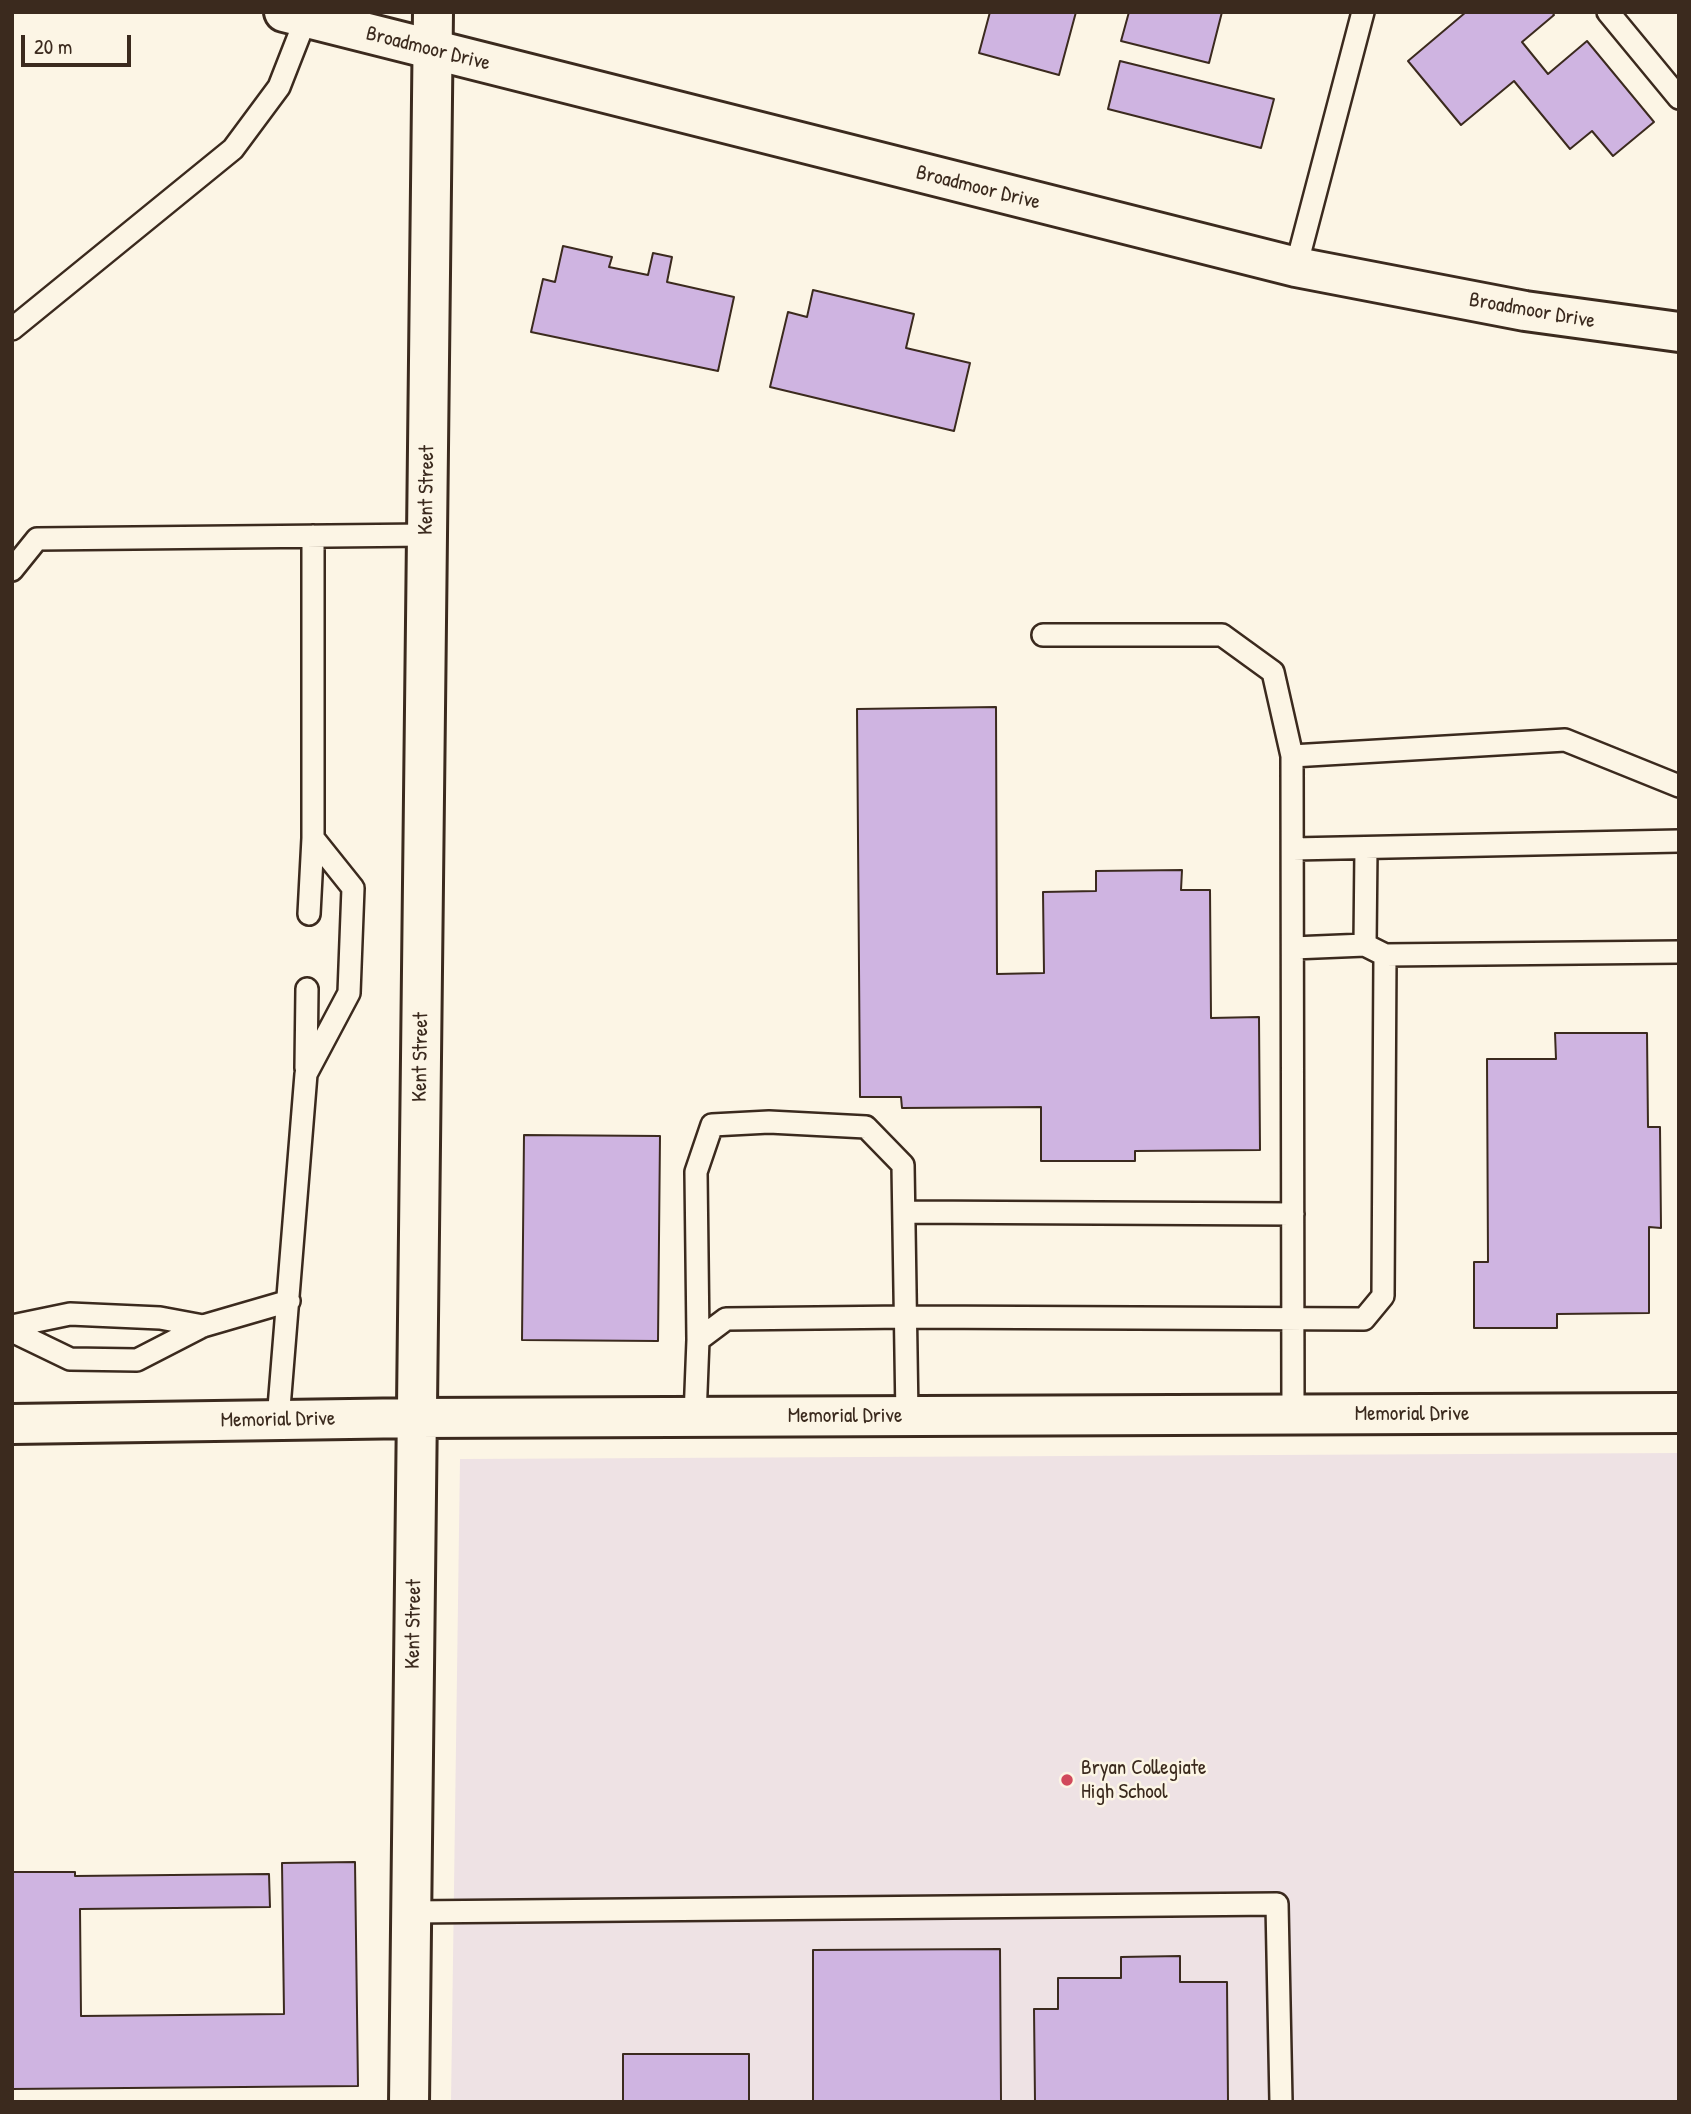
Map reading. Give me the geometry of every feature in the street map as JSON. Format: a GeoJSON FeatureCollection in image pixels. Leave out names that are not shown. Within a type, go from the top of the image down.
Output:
{"type":"FeatureCollection","features":[{"type":"Feature","properties":{"kind":"street","name":"Kent Street"},"geometry":{"type":"LineString","coordinates":[[409,2102],[433,12]]}},
{"type":"Feature","properties":{"kind":"street","name":"Broadmoor Drive"},"geometry":{"type":"LineString","coordinates":[[295,15],[1296,267],[1525,311],[1679,332]]}},
{"type":"Feature","properties":{"kind":"street","name":"Memorial Drive"},"geometry":{"type":"LineString","coordinates":[[12,1424],[417,1418],[1679,1413]]}},
{"type":"Feature","properties":{"kind":"lane"},"geometry":{"type":"LineString","coordinates":[[1296,267],[1363,12]]}},
{"type":"Feature","properties":{"kind":"lane"},"geometry":{"type":"LineString","coordinates":[[1608,12],[1679,98]]}},
{"type":"Feature","properties":{"kind":"lane"},"geometry":{"type":"LineString","coordinates":[[12,329],[233,149],[279,87],[295,15]]}},
{"type":"Feature","properties":{"kind":"lane"},"geometry":{"type":"LineString","coordinates":[[12,570],[37,539],[427,535]]}},
{"type":"Feature","properties":{"kind":"lane"},"geometry":{"type":"LineString","coordinates":[[309,914],[313,838],[313,536]]}},
{"type":"Feature","properties":{"kind":"lane"},"geometry":{"type":"LineString","coordinates":[[1043,635],[1223,635],[1273,672],[1292,756],[1293,1415]]}},
{"type":"Feature","properties":{"kind":"lane"},"geometry":{"type":"LineString","coordinates":[[1292,756],[1565,740],[1679,786]]}},
{"type":"Feature","properties":{"kind":"lane"},"geometry":{"type":"LineString","coordinates":[[306,1074],[349,993],[353,888],[313,838]]}},
{"type":"Feature","properties":{"kind":"lane"},"geometry":{"type":"LineString","coordinates":[[1293,849],[1679,841]]}},
{"type":"Feature","properties":{"kind":"lane"},"geometry":{"type":"LineString","coordinates":[[1365,945],[1366,848]]}},
{"type":"Feature","properties":{"kind":"lane"},"geometry":{"type":"LineString","coordinates":[[1293,948],[1365,945],[1385,955],[1679,952]]}},
{"type":"Feature","properties":{"kind":"lane"},"geometry":{"type":"LineString","coordinates":[[698,1340],[726,1320],[907,1317],[1364,1319],[1383,1296],[1385,955]]}},
{"type":"Feature","properties":{"kind":"lane"},"geometry":{"type":"LineString","coordinates":[[278,1420],[306,1074],[307,989]]}},
{"type":"Feature","properties":{"kind":"lane"},"geometry":{"type":"LineString","coordinates":[[695,1417],[698,1340],[696,1172],[712,1125],[769,1122],[866,1127],[903,1165],[907,1416]]}},
{"type":"Feature","properties":{"kind":"lane"},"geometry":{"type":"LineString","coordinates":[[904,1212],[1293,1214]]}},
{"type":"Feature","properties":{"kind":"lane"},"geometry":{"type":"LineString","coordinates":[[12,1328],[70,1359],[137,1360],[203,1326],[289,1301]]}},
{"type":"Feature","properties":{"kind":"lane"},"geometry":{"type":"LineString","coordinates":[[12,1328],[70,1314],[160,1318],[203,1326]]}},
{"type":"Feature","properties":{"kind":"lane"},"geometry":{"type":"LineString","coordinates":[[411,1912],[1277,1904],[1282,2102]]}},
{"type":"Feature","properties":{"kind":"shaded area","name":"Bryan Collegiate High School"},"geometry":{"type":"Polygon","coordinates":[[[1679,1453],[1679,2102],[451,2102],[460,1459],[1679,1453]]]}},
{"type":"Feature","properties":{"kind":"building"},"geometry":{"type":"Polygon","coordinates":[[[990,12],[1076,12],[1059,75],[979,53],[990,12]]]}},
{"type":"Feature","properties":{"kind":"building"},"geometry":{"type":"Polygon","coordinates":[[[1129,12],[1222,12],[1209,63],[1121,41],[1129,12]]]}},
{"type":"Feature","properties":{"kind":"building"},"geometry":{"type":"Polygon","coordinates":[[[1466,12],[1552,12],[1554,15],[1522,42],[1548,74],[1587,41],[1654,122],[1613,156],[1592,131],[1570,149],[1514,81],[1461,125],[1408,61],[1466,12]]]}},
{"type":"Feature","properties":{"kind":"building"},"geometry":{"type":"Polygon","coordinates":[[[1120,61],[1274,99],[1261,148],[1108,109],[1120,61]]]}},
{"type":"Feature","properties":{"kind":"building"},"geometry":{"type":"Polygon","coordinates":[[[563,246],[612,257],[609,267],[648,275],[653,253],[672,257],[667,282],[734,297],[718,371],[531,332],[543,279],[555,282],[563,246]]]}},
{"type":"Feature","properties":{"kind":"building"},"geometry":{"type":"Polygon","coordinates":[[[813,290],[914,314],[906,348],[970,363],[954,431],[770,387],[788,312],[807,317],[813,290]]]}},
{"type":"Feature","properties":{"kind":"building"},"geometry":{"type":"Polygon","coordinates":[[[996,707],[997,974],[1044,973],[1043,892],[1096,891],[1096,871],[1182,870],[1181,890],[1210,890],[1211,1018],[1259,1017],[1260,1150],[1135,1151],[1135,1161],[1041,1161],[1041,1107],[902,1108],[901,1097],[860,1097],[857,709],[996,707]]]}},
{"type":"Feature","properties":{"kind":"building"},"geometry":{"type":"Polygon","coordinates":[[[1555,1033],[1647,1033],[1648,1127],[1660,1127],[1661,1228],[1649,1227],[1649,1313],[1557,1314],[1557,1328],[1474,1328],[1474,1262],[1488,1262],[1487,1059],[1556,1059],[1555,1033]]]}},
{"type":"Feature","properties":{"kind":"building"},"geometry":{"type":"Polygon","coordinates":[[[524,1135],[660,1136],[658,1341],[522,1340],[524,1135]]]}},
{"type":"Feature","properties":{"kind":"building"},"geometry":{"type":"Polygon","coordinates":[[[355,1862],[358,2086],[12,2089],[12,1872],[75,1872],[75,1876],[269,1874],[270,1907],[80,1909],[81,2016],[284,2014],[282,1863],[355,1862]]]}},
{"type":"Feature","properties":{"kind":"building"},"geometry":{"type":"Polygon","coordinates":[[[1000,1949],[1001,2102],[813,2102],[813,1950],[1000,1949]]]}},
{"type":"Feature","properties":{"kind":"building"},"geometry":{"type":"Polygon","coordinates":[[[1180,1956],[1180,1982],[1227,1982],[1228,2102],[1035,2102],[1034,2009],[1058,2009],[1058,1978],[1121,1978],[1121,1957],[1180,1956]]]}},
{"type":"Feature","properties":{"kind":"building"},"geometry":{"type":"Polygon","coordinates":[[[623,2054],[749,2054],[749,2102],[623,2102],[623,2054]]]}},
{"type":"Feature","properties":{"kind":"place","name":"Bryan Collegiate High School"},"geometry":{"type":"Point","coordinates":[1067,1780]}}]}
